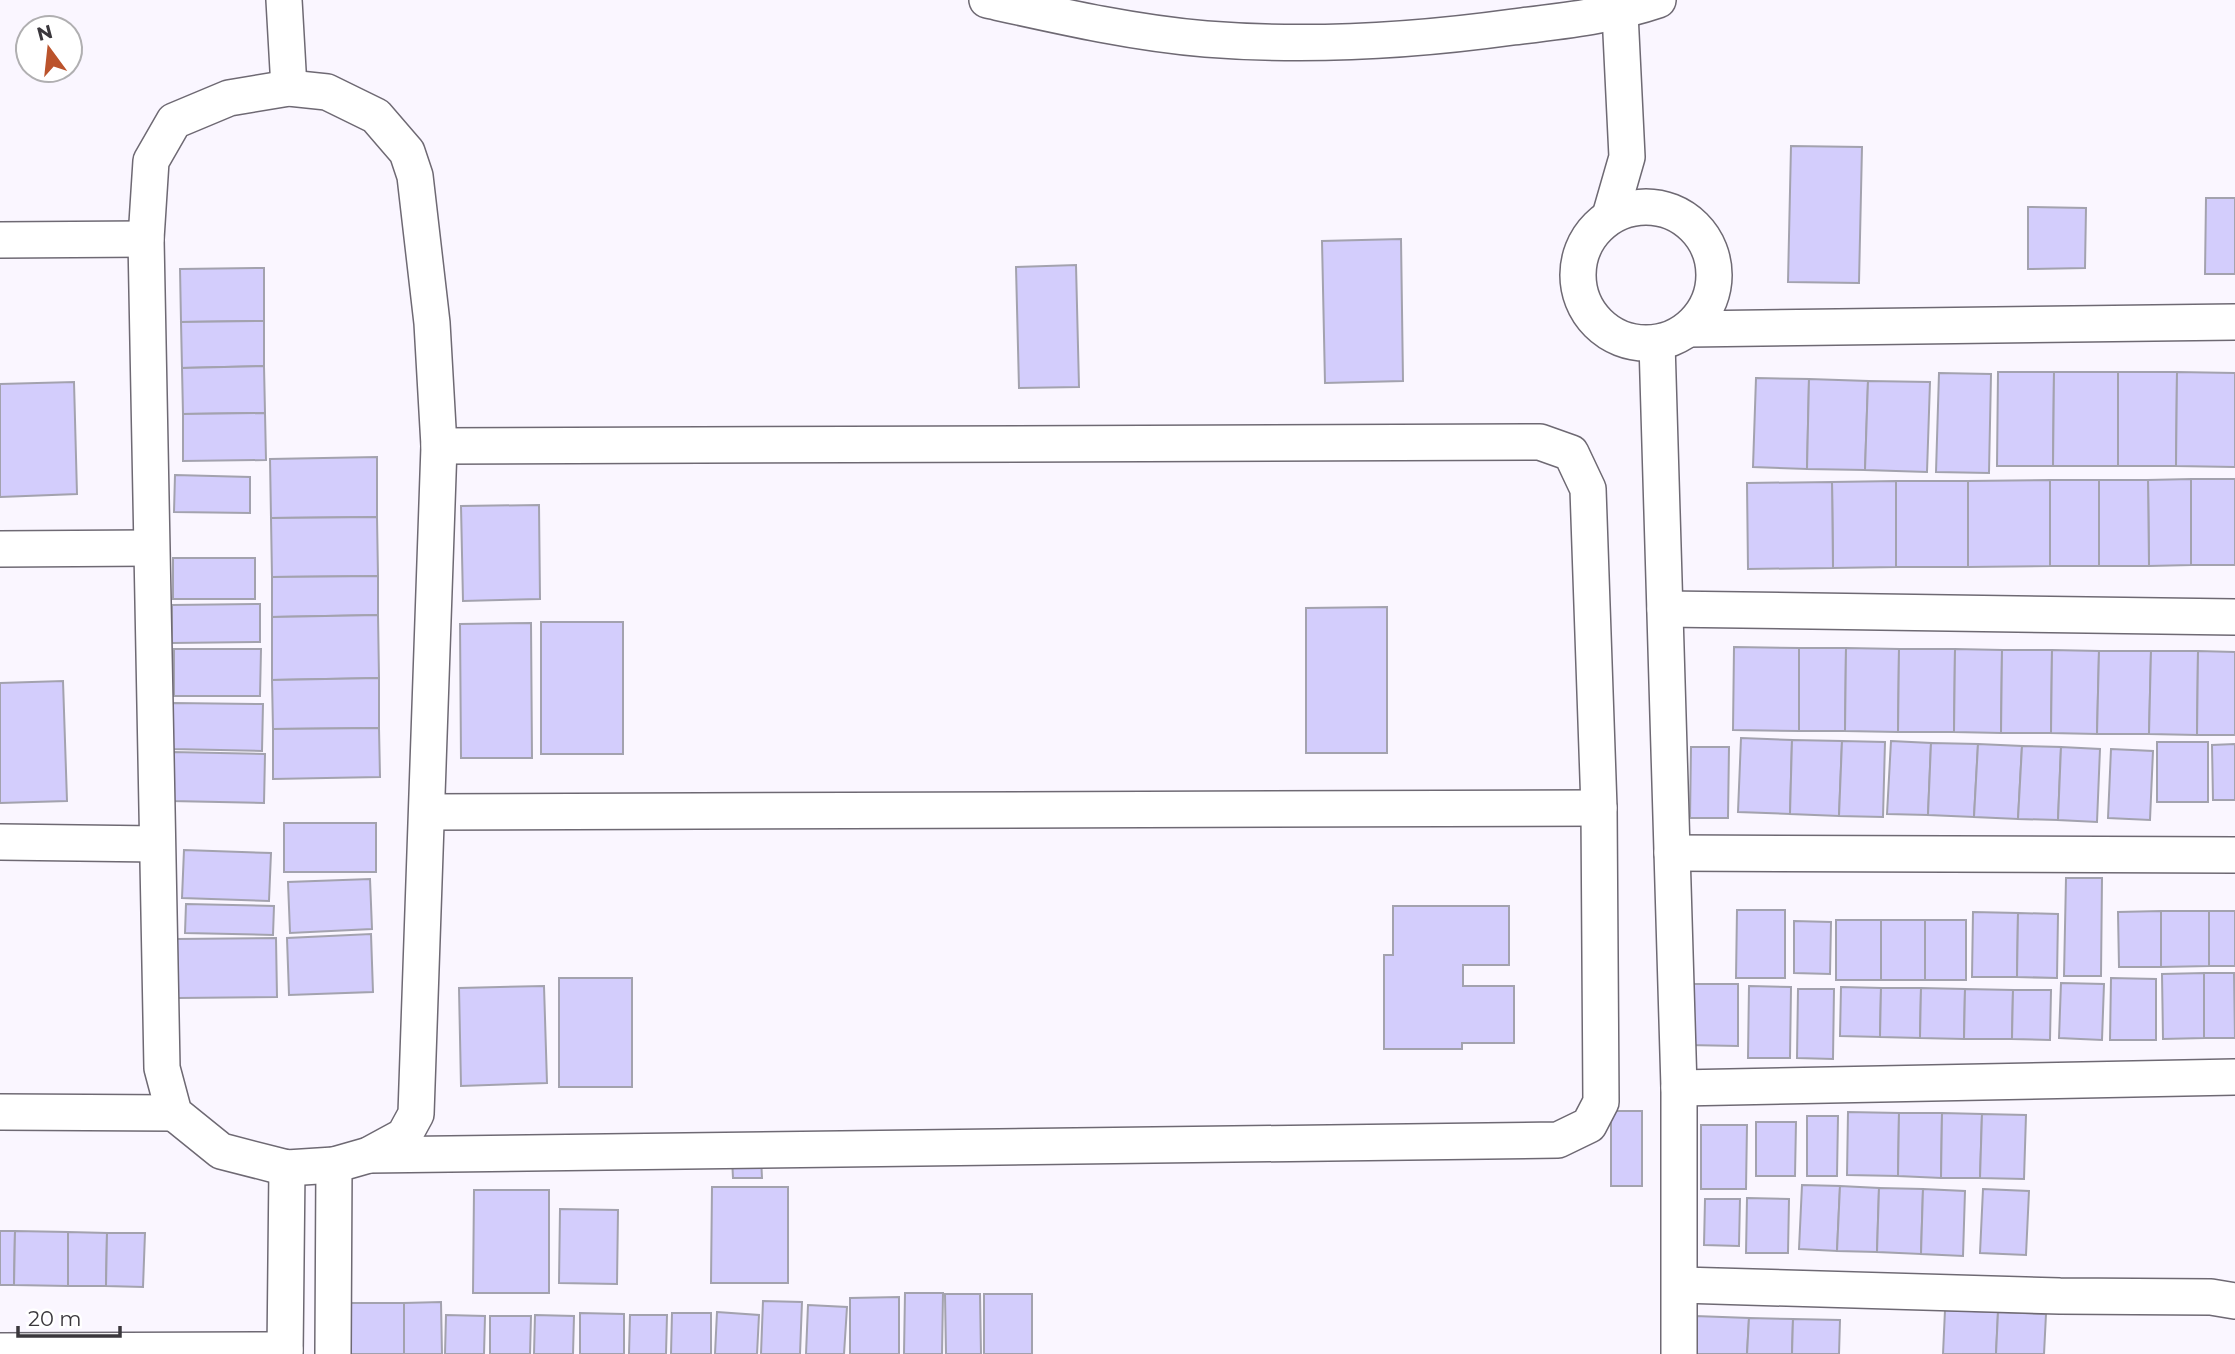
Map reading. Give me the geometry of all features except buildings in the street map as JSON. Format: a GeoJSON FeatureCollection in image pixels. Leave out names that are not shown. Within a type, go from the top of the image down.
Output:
{"type":"FeatureCollection","features":[{"type":"Feature","properties":{"kind":"street"},"geometry":{"type":"LineString","coordinates":[[284,0],[289,88]]}},
{"type":"Feature","properties":{"kind":"street"},"geometry":{"type":"LineString","coordinates":[[987,0],[1062,17],[1205,39],[1338,43],[1466,33],[1619,13],[1658,0]]}},
{"type":"Feature","properties":{"kind":"street"},"geometry":{"type":"LineString","coordinates":[[1610,216],[1627,157],[1619,13]]}},
{"type":"Feature","properties":{"kind":"street"},"geometry":{"type":"LineString","coordinates":[[289,88],[327,92],[376,116],[407,152],[415,176],[432,323],[439,446],[416,1114],[404,1136],[369,1155],[334,1165],[287,1168],[221,1151],[174,1113],[162,1068],[146,239],[151,161],[174,121],[229,98],[289,88]]}},
{"type":"Feature","properties":{"kind":"street"},"geometry":{"type":"LineString","coordinates":[[1627,157],[1653,207]]}},
{"type":"Feature","properties":{"kind":"street"},"geometry":{"type":"LineString","coordinates":[[1689,329],[1705,312],[1714,290],[1716,267],[1709,245],[1695,226],[1676,213],[1653,207],[1630,208],[1610,216],[1593,231],[1582,250],[1577,271],[1579,293],[1588,313],[1603,328],[1622,340],[1657,343],[1689,329],[2235,321]]}},
{"type":"Feature","properties":{"kind":"street"},"geometry":{"type":"LineString","coordinates":[[0,240],[146,239]]}},
{"type":"Feature","properties":{"kind":"street"},"geometry":{"type":"LineString","coordinates":[[1657,343],[1679,1088],[1679,1354]]}},
{"type":"Feature","properties":{"kind":"street"},"geometry":{"type":"LineString","coordinates":[[369,1155],[1558,1140],[1589,1125],[1601,1102],[1600,808],[1588,489],[1571,453],[1540,442],[439,446]]}},
{"type":"Feature","properties":{"kind":"street"},"geometry":{"type":"LineString","coordinates":[[0,549],[150,548]]}},
{"type":"Feature","properties":{"kind":"street"},"geometry":{"type":"LineString","coordinates":[[1665,609],[2235,617]]}},
{"type":"Feature","properties":{"kind":"street"},"geometry":{"type":"LineString","coordinates":[[427,811],[1600,808]]}},
{"type":"Feature","properties":{"kind":"street"},"geometry":{"type":"LineString","coordinates":[[0,842],[157,844]]}},
{"type":"Feature","properties":{"kind":"street"},"geometry":{"type":"LineString","coordinates":[[1672,853],[2235,855]]}},
{"type":"Feature","properties":{"kind":"street"},"geometry":{"type":"LineString","coordinates":[[1679,1088],[2235,1077]]}},
{"type":"Feature","properties":{"kind":"street"},"geometry":{"type":"LineString","coordinates":[[0,1112],[174,1113]]}},
{"type":"Feature","properties":{"kind":"street"},"geometry":{"type":"LineString","coordinates":[[332,1354],[334,1165]]}},
{"type":"Feature","properties":{"kind":"street"},"geometry":{"type":"LineString","coordinates":[[0,1351],[285,1352],[287,1168]]}},
{"type":"Feature","properties":{"kind":"street"},"geometry":{"type":"LineString","coordinates":[[1681,1285],[2060,1296],[2211,1297],[2235,1301]]}}]}
